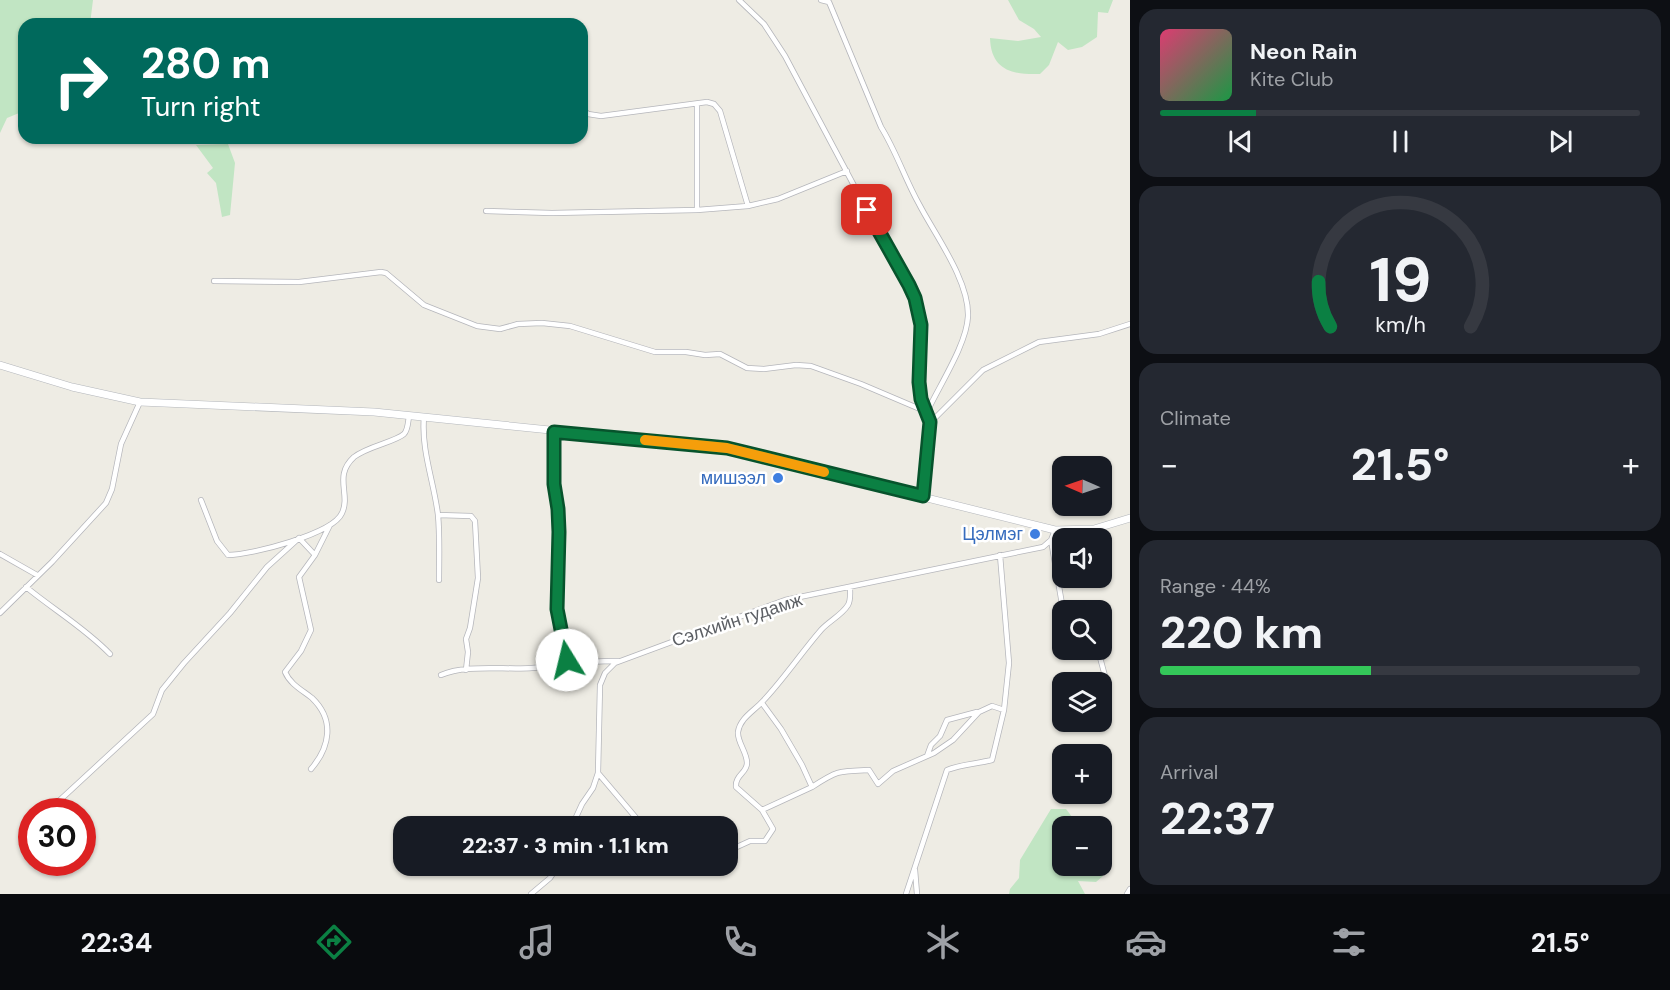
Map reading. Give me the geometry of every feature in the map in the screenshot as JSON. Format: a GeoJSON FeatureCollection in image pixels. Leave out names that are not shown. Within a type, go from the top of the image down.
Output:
{"type":"FeatureCollection","features":[{"type":"Feature","properties":{"kind":"main road"},"geometry":{"type":"LineString","coordinates":[[0,365],[72,387],[140,402],[374,412],[727,448],[1052,529]]}},
{"type":"Feature","properties":{"kind":"main road"},"geometry":{"type":"LineString","coordinates":[[1097,528],[1130,518]]}},
{"type":"Feature","properties":{"kind":"street"},"geometry":{"type":"LineString","coordinates":[[739,0],[764,24],[785,56],[915,298],[921,325],[919,382],[921,399],[930,422],[923,496]]}},
{"type":"Feature","properties":{"kind":"street"},"geometry":{"type":"LineString","coordinates":[[821,0],[829,2],[881,127],[889,139],[920,206],[942,244],[963,290],[968,315],[965,331],[927,412]]}},
{"type":"Feature","properties":{"kind":"street"},"geometry":{"type":"LineString","coordinates":[[588,114],[601,116],[707,102],[714,104],[720,111],[748,206]]}},
{"type":"Feature","properties":{"kind":"street"},"geometry":{"type":"LineString","coordinates":[[697,104],[697,210]]}},
{"type":"Feature","properties":{"kind":"street"},"geometry":{"type":"LineString","coordinates":[[486,211],[532,213],[697,210],[748,206],[778,199],[847,171]]}},
{"type":"Feature","properties":{"kind":"street"},"geometry":{"type":"LineString","coordinates":[[214,281],[299,282],[381,272],[386,273],[424,305],[477,326],[500,329],[518,324],[543,323],[570,326],[655,352],[720,354],[747,368],[811,366],[927,412]]}},
{"type":"Feature","properties":{"kind":"street"},"geometry":{"type":"LineString","coordinates":[[929,436],[933,420],[984,370],[1039,342],[1099,334],[1130,324]]}},
{"type":"Feature","properties":{"kind":"street"},"geometry":{"type":"LineString","coordinates":[[0,613],[52,562],[106,503],[112,489],[121,444],[140,402]]}},
{"type":"Feature","properties":{"kind":"street"},"geometry":{"type":"LineString","coordinates":[[201,500],[217,541],[228,555],[254,553],[298,538],[338,521],[345,507],[342,479],[347,466],[354,458],[370,448],[402,435],[407,429],[409,417]]}},
{"type":"Feature","properties":{"kind":"street"},"geometry":{"type":"LineString","coordinates":[[424,417],[423,427],[429,477],[438,515],[439,580]]}},
{"type":"Feature","properties":{"kind":"street"},"geometry":{"type":"LineString","coordinates":[[554,432],[554,484],[559,532],[557,609],[567,660]]}},
{"type":"Feature","properties":{"kind":"street"},"geometry":{"type":"LineString","coordinates":[[438,515],[463,514],[471,516],[475,521],[478,578],[470,628],[466,634],[468,657],[466,670]]}},
{"type":"Feature","properties":{"kind":"street"},"geometry":{"type":"LineString","coordinates":[[311,769],[322,757],[326,745],[327,730],[324,716],[314,700],[292,683],[285,672],[301,651],[310,630],[299,577],[315,555],[330,525]]}},
{"type":"Feature","properties":{"kind":"street"},"geometry":{"type":"LineString","coordinates":[[298,538],[315,555]]}},
{"type":"Feature","properties":{"kind":"street"},"geometry":{"type":"LineString","coordinates":[[62,798],[153,714],[162,690],[184,663],[230,613],[267,567],[298,538]]}},
{"type":"Feature","properties":{"kind":"street"},"geometry":{"type":"LineString","coordinates":[[1051,540],[1061,600]]}},
{"type":"Feature","properties":{"kind":"street","name":"Сэлхийн гудамж"},"geometry":{"type":"LineString","coordinates":[[577,816],[598,773],[600,685],[605,673],[615,663],[785,600],[1043,546],[1051,540]]}},
{"type":"Feature","properties":{"kind":"street"},"geometry":{"type":"LineString","coordinates":[[0,554],[37,575]]}},
{"type":"Feature","properties":{"kind":"street"},"geometry":{"type":"LineString","coordinates":[[906,894],[947,770],[963,764],[978,764],[992,760],[1004,710],[1009,663],[1000,555]]}},
{"type":"Feature","properties":{"kind":"street"},"geometry":{"type":"LineString","coordinates":[[26,587],[95,638],[110,654]]}},
{"type":"Feature","properties":{"kind":"street"},"geometry":{"type":"LineString","coordinates":[[738,846],[750,841],[765,841],[773,829],[762,810],[736,787],[747,764],[738,730],[747,715],[762,703],[823,628],[845,609],[849,603],[850,587]]}},
{"type":"Feature","properties":{"kind":"street"},"geometry":{"type":"LineString","coordinates":[[441,675],[452,670],[534,668],[603,660],[622,661]]}},
{"type":"Feature","properties":{"kind":"street"},"geometry":{"type":"LineString","coordinates":[[762,703],[802,765],[812,787]]}},
{"type":"Feature","properties":{"kind":"street"},"geometry":{"type":"LineString","coordinates":[[927,756],[931,745],[940,736],[947,720],[979,712],[992,706],[1004,710]]}},
{"type":"Feature","properties":{"kind":"street"},"geometry":{"type":"LineString","coordinates":[[762,810],[782,803],[842,770],[869,771],[878,784],[893,771],[927,756],[953,740],[979,712]]}},
{"type":"Feature","properties":{"kind":"street"},"geometry":{"type":"LineString","coordinates":[[598,773],[635,816]]}},
{"type":"Feature","properties":{"kind":"street"},"geometry":{"type":"LineString","coordinates":[[915,866],[917,894]]}},
{"type":"Feature","properties":{"kind":"street"},"geometry":{"type":"LineString","coordinates":[[531,894],[551,876]]}},
{"type":"Feature","properties":{"kind":"street"},"geometry":{"type":"LineString","coordinates":[[1127,894],[1130,889]]}},
{"type":"Feature","properties":{"kind":"green space"},"geometry":{"type":"Polygon","coordinates":[[[0,0],[93,0],[91,18],[18,18],[18,113],[7,118],[0,133],[0,0]]]}},
{"type":"Feature","properties":{"kind":"green space"},"geometry":{"type":"Polygon","coordinates":[[[1008,0],[1113,0],[1108,13],[1098,12],[1097,37],[1082,47],[1068,50],[1058,42],[1049,65],[1040,74],[1030,74],[1005,68],[999,64],[991,49],[990,38],[1018,41],[1041,37],[1034,29],[1019,20],[1008,0]]]}},
{"type":"Feature","properties":{"kind":"green space"},"geometry":{"type":"Polygon","coordinates":[[[228,144],[235,163],[230,215],[222,217],[216,183],[207,173],[213,168],[196,145],[228,144]]]}},
{"type":"Feature","properties":{"kind":"green space"},"geometry":{"type":"Polygon","coordinates":[[[1051,809],[1066,809],[1071,816],[1052,816],[1052,876],[1103,876],[1096,882],[1078,881],[1085,894],[1009,894],[1010,889],[1019,878],[1020,860],[1051,809]]]}},
{"type":"Feature","properties":{"kind":"slow traffic"},"geometry":{"type":"LineString","coordinates":[[645,440],[727,448],[824,472]]}},
{"type":"Feature","properties":{"kind":"place","name":"мишээл"},"geometry":{"type":"Point","coordinates":[778,478]}},
{"type":"Feature","properties":{"kind":"place","name":"Цэлмэг"},"geometry":{"type":"Point","coordinates":[1035,534]}},
{"type":"Feature","properties":{"kind":"route"},"geometry":{"type":"LineString","coordinates":[[567,660],[557,609],[559,532],[554,484],[554,432],[727,448],[923,496],[930,422],[921,399],[919,382],[921,325],[915,298],[909,285],[867,210]]}}]}
